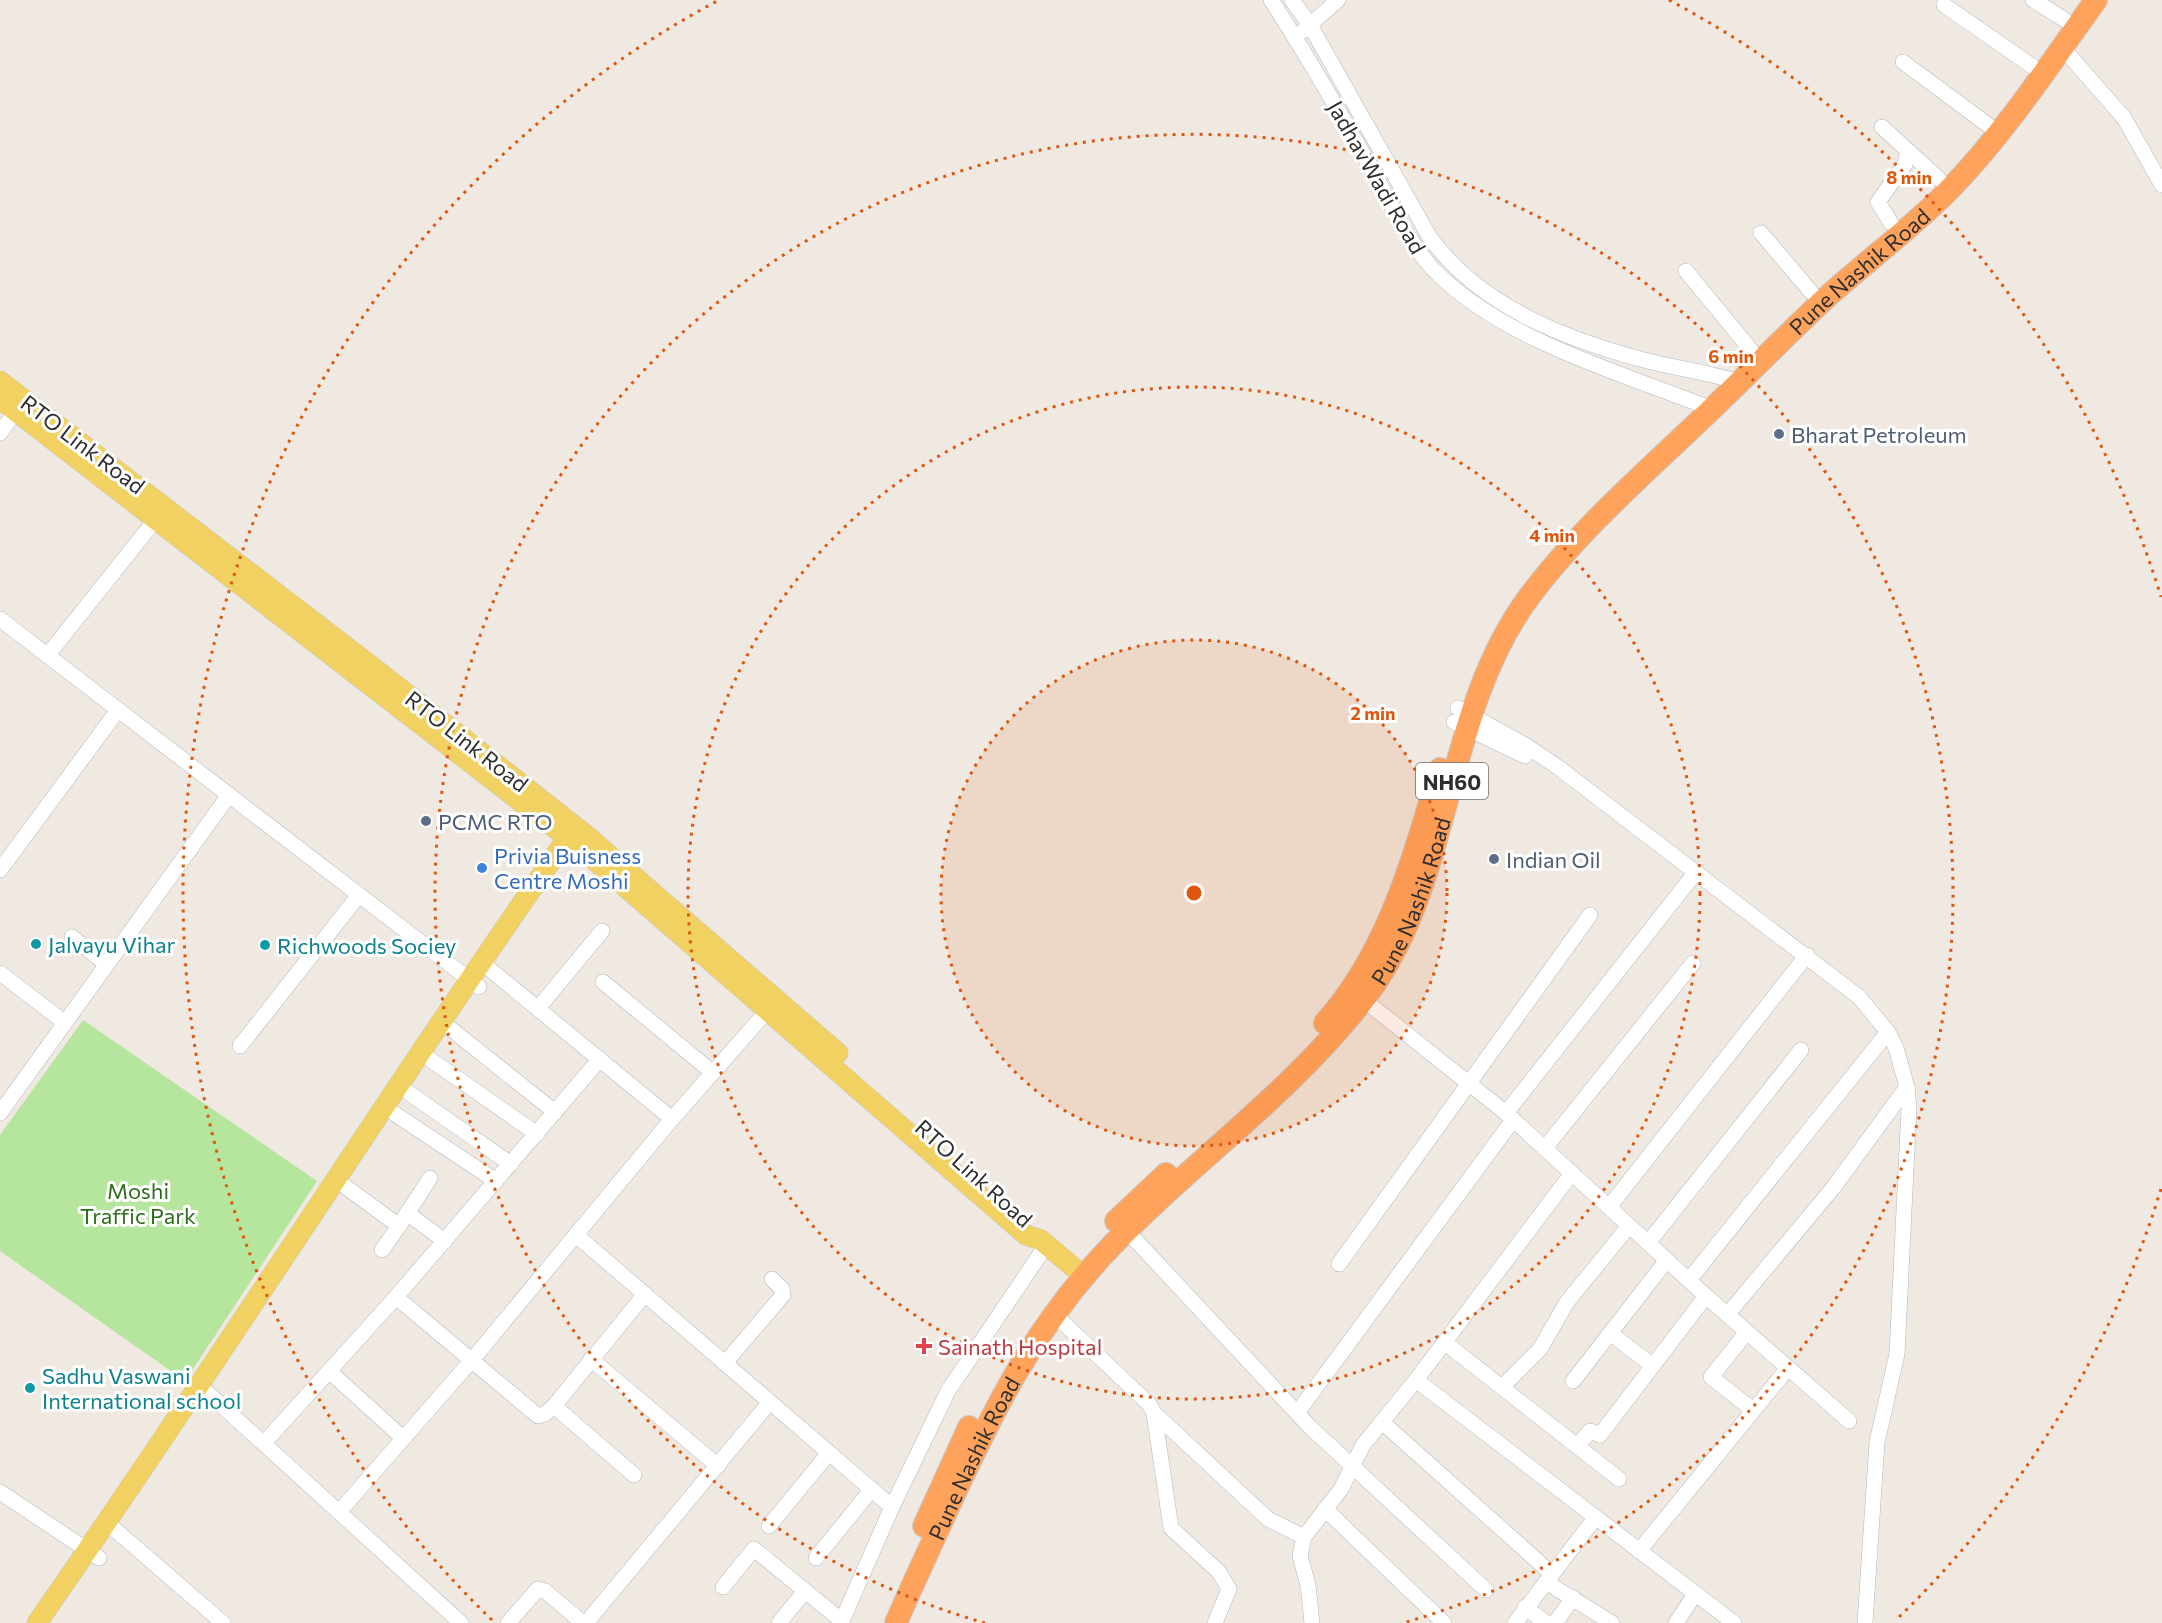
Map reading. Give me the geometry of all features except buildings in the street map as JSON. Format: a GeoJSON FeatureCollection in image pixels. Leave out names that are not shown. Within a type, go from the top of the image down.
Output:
{"type":"FeatureCollection","features":[{"type":"Feature","properties":{"kind":"highway","name":"Pune Nashik Road"},"geometry":{"type":"LineString","coordinates":[[881,1623],[947,1472],[988,1390],[1023,1332],[1073,1267],[1140,1198],[1307,1042],[1336,1010],[1364,973],[1405,883],[1463,718],[1505,634],[1544,578],[1812,293],[1939,179],[1988,125],[2079,0]]}},
{"type":"Feature","properties":{"kind":"highway","name":"Pune Nashik Road"},"geometry":{"type":"LineString","coordinates":[[1754,357],[1827,297],[1947,192],[1990,145],[2096,0]]}},
{"type":"Feature","properties":{"kind":"highway","name":"Pune Nashik Road"},"geometry":{"type":"LineString","coordinates":[[896,1623],[991,1414],[1013,1374],[1054,1314],[1127,1231],[1287,1084],[1364,1000],[1394,949],[1417,897],[1463,718]]}},
{"type":"Feature","properties":{"kind":"main road","name":"RTO Link Road"},"geometry":{"type":"LineString","coordinates":[[0,381],[577,836],[772,1005],[1024,1217],[1044,1242],[1073,1267]]}},
{"type":"Feature","properties":{"kind":"main road","name":"RTO Link Road"},"geometry":{"type":"LineString","coordinates":[[0,399],[577,836]]}},
{"type":"Feature","properties":{"kind":"main road"},"geometry":{"type":"LineString","coordinates":[[54,1623],[110,1526],[486,965],[577,836]]}},
{"type":"Feature","properties":{"kind":"main road"},"geometry":{"type":"LineString","coordinates":[[203,1388],[395,1114],[451,1029],[474,983]]}},
{"type":"Feature","properties":{"kind":"main road"},"geometry":{"type":"LineString","coordinates":[[37,1623],[93,1554]]}},
{"type":"Feature","properties":{"kind":"street","name":"JadhavWadi Road"},"geometry":{"type":"LineString","coordinates":[[1271,0],[1296,38],[1410,238],[1439,275],[1466,298],[1520,331],[1555,348],[1705,406]]}},
{"type":"Feature","properties":{"kind":"street","name":"JadhavWadi Road"},"geometry":{"type":"LineString","coordinates":[[1292,0],[1310,25],[1429,236],[1441,254],[1463,275],[1512,308],[1566,335],[1642,359],[1731,380]]}},
{"type":"Feature","properties":{"kind":"street"},"geometry":{"type":"LineString","coordinates":[[1296,38],[1338,0]]}},
{"type":"Feature","properties":{"kind":"street"},"geometry":{"type":"LineString","coordinates":[[2033,0],[2065,20]]}},
{"type":"Feature","properties":{"kind":"street"},"geometry":{"type":"LineString","coordinates":[[1944,5],[2032,66]]}},
{"type":"Feature","properties":{"kind":"street"},"geometry":{"type":"LineString","coordinates":[[2062,47],[2124,118],[2162,185]]}},
{"type":"Feature","properties":{"kind":"street"},"geometry":{"type":"LineString","coordinates":[[1903,62],[1988,125]]}},
{"type":"Feature","properties":{"kind":"street"},"geometry":{"type":"LineString","coordinates":[[1882,127],[1939,179]]}},
{"type":"Feature","properties":{"kind":"street"},"geometry":{"type":"LineString","coordinates":[[1891,223],[1878,202],[1905,164],[1908,151]]}},
{"type":"Feature","properties":{"kind":"street"},"geometry":{"type":"LineString","coordinates":[[1761,233],[1812,293]]}},
{"type":"Feature","properties":{"kind":"street"},"geometry":{"type":"LineString","coordinates":[[1686,271],[1754,357]]}},
{"type":"Feature","properties":{"kind":"street"},"geometry":{"type":"LineString","coordinates":[[0,433],[16,411]]}},
{"type":"Feature","properties":{"kind":"street"},"geometry":{"type":"LineString","coordinates":[[47,656],[156,519]]}},
{"type":"Feature","properties":{"kind":"street"},"geometry":{"type":"LineString","coordinates":[[0,619],[474,983]]}},
{"type":"Feature","properties":{"kind":"street"},"geometry":{"type":"LineString","coordinates":[[0,870],[118,710]]}},
{"type":"Feature","properties":{"kind":"street"},"geometry":{"type":"LineString","coordinates":[[1463,718],[1526,745],[1693,875],[1859,997],[1888,1032],[1896,1048],[1907,1087],[1909,1125],[1897,1354],[1876,1442],[1865,1623]]}},
{"type":"Feature","properties":{"kind":"street"},"geometry":{"type":"LineString","coordinates":[[0,1113],[229,795]]}},
{"type":"Feature","properties":{"kind":"street"},"geometry":{"type":"LineString","coordinates":[[1297,1413],[1510,1116],[1693,875]]}},
{"type":"Feature","properties":{"kind":"street"},"geometry":{"type":"LineString","coordinates":[[240,1046],[359,895]]}},
{"type":"Feature","properties":{"kind":"street"},"geometry":{"type":"LineString","coordinates":[[1340,1264],[1590,915]]}},
{"type":"Feature","properties":{"kind":"street"},"geometry":{"type":"LineString","coordinates":[[539,1007],[602,931]]}},
{"type":"Feature","properties":{"kind":"street"},"geometry":{"type":"LineString","coordinates":[[72,937],[106,964]]}},
{"type":"Feature","properties":{"kind":"street"},"geometry":{"type":"LineString","coordinates":[[1609,1207],[1804,958]]}},
{"type":"Feature","properties":{"kind":"street"},"geometry":{"type":"LineString","coordinates":[[1545,1149],[1694,963]]}},
{"type":"Feature","properties":{"kind":"street"},"geometry":{"type":"LineString","coordinates":[[486,965],[672,1119]]}},
{"type":"Feature","properties":{"kind":"street"},"geometry":{"type":"LineString","coordinates":[[0,973],[64,1022]]}},
{"type":"Feature","properties":{"kind":"street"},"geometry":{"type":"LineString","coordinates":[[603,982],[712,1072]]}},
{"type":"Feature","properties":{"kind":"street"},"geometry":{"type":"LineString","coordinates":[[1364,1000],[1510,1116],[1648,1244],[1849,1421]]}},
{"type":"Feature","properties":{"kind":"street"},"geometry":{"type":"LineString","coordinates":[[339,1512],[472,1360],[672,1119],[772,1005]]}},
{"type":"Feature","properties":{"kind":"street"},"geometry":{"type":"LineString","coordinates":[[451,1029],[555,1112]]}},
{"type":"Feature","properties":{"kind":"street"},"geometry":{"type":"LineString","coordinates":[[1689,1280],[1888,1032]]}},
{"type":"Feature","properties":{"kind":"street"},"geometry":{"type":"LineString","coordinates":[[1648,1244],[1801,1050]]}},
{"type":"Feature","properties":{"kind":"street"},"geometry":{"type":"LineString","coordinates":[[264,1443],[445,1241],[600,1059]]}},
{"type":"Feature","properties":{"kind":"street"},"geometry":{"type":"LineString","coordinates":[[430,1060],[537,1134]]}},
{"type":"Feature","properties":{"kind":"street"},"geometry":{"type":"LineString","coordinates":[[1727,1315],[1833,1188],[1907,1087]]}},
{"type":"Feature","properties":{"kind":"street"},"geometry":{"type":"LineString","coordinates":[[409,1093],[511,1164]]}},
{"type":"Feature","properties":{"kind":"street"},"geometry":{"type":"LineString","coordinates":[[395,1114],[496,1181]]}},
{"type":"Feature","properties":{"kind":"street"},"geometry":{"type":"LineString","coordinates":[[1312,1623],[1308,1585],[1300,1556],[1304,1537],[1341,1489],[1363,1444],[1416,1380],[1572,1173]]}},
{"type":"Feature","properties":{"kind":"street"},"geometry":{"type":"LineString","coordinates":[[382,1250],[430,1178]]}},
{"type":"Feature","properties":{"kind":"street"},"geometry":{"type":"LineString","coordinates":[[346,1187],[445,1241]]}},
{"type":"Feature","properties":{"kind":"street"},"geometry":{"type":"LineString","coordinates":[[1503,1386],[1540,1348],[1567,1302],[1629,1226]]}},
{"type":"Feature","properties":{"kind":"street"},"geometry":{"type":"LineString","coordinates":[[1127,1231],[1297,1413],[1351,1467],[1486,1590]]}},
{"type":"Feature","properties":{"kind":"street"},"geometry":{"type":"LineString","coordinates":[[576,1235],[892,1506]]}},
{"type":"Feature","properties":{"kind":"street"},"geometry":{"type":"LineString","coordinates":[[723,1587],[754,1549],[842,1622],[892,1506],[948,1392],[1044,1242]]}},
{"type":"Feature","properties":{"kind":"street"},"geometry":{"type":"LineString","coordinates":[[1573,1381],[1667,1260]]}},
{"type":"Feature","properties":{"kind":"street"},"geometry":{"type":"LineString","coordinates":[[725,1363],[783,1295],[782,1289],[772,1279]]}},
{"type":"Feature","properties":{"kind":"street"},"geometry":{"type":"LineString","coordinates":[[396,1297],[530,1412],[538,1416],[545,1414],[554,1406],[645,1294]]}},
{"type":"Feature","properties":{"kind":"street"},"geometry":{"type":"LineString","coordinates":[[1577,1446],[1590,1431],[1600,1435],[1706,1296]]}},
{"type":"Feature","properties":{"kind":"street"},"geometry":{"type":"LineString","coordinates":[[1054,1314],[1268,1519],[1304,1537]]}},
{"type":"Feature","properties":{"kind":"street"},"geometry":{"type":"LineString","coordinates":[[1747,1332],[1711,1377],[1753,1410]]}},
{"type":"Feature","properties":{"kind":"street"},"geometry":{"type":"LineString","coordinates":[[1610,1333],[1653,1366]]}},
{"type":"Feature","properties":{"kind":"street"},"geometry":{"type":"LineString","coordinates":[[1444,1342],[1619,1479]]}},
{"type":"Feature","properties":{"kind":"street"},"geometry":{"type":"LineString","coordinates":[[591,1359],[718,1466]]}},
{"type":"Feature","properties":{"kind":"street"},"geometry":{"type":"LineString","coordinates":[[1639,1551],[1788,1368]]}},
{"type":"Feature","properties":{"kind":"street"},"geometry":{"type":"LineString","coordinates":[[330,1372],[402,1438]]}},
{"type":"Feature","properties":{"kind":"street"},"geometry":{"type":"LineString","coordinates":[[1416,1380],[1734,1623]]}},
{"type":"Feature","properties":{"kind":"street"},"geometry":{"type":"LineString","coordinates":[[203,1388],[461,1623]]}},
{"type":"Feature","properties":{"kind":"street"},"geometry":{"type":"LineString","coordinates":[[508,1623],[538,1589],[545,1591],[585,1623],[770,1402]]}},
{"type":"Feature","properties":{"kind":"street"},"geometry":{"type":"LineString","coordinates":[[554,1406],[634,1475]]}},
{"type":"Feature","properties":{"kind":"street"},"geometry":{"type":"LineString","coordinates":[[1155,1413],[1171,1528],[1218,1572],[1228,1589],[1215,1623]]}},
{"type":"Feature","properties":{"kind":"street"},"geometry":{"type":"LineString","coordinates":[[1382,1422],[1594,1618],[1612,1623]]}},
{"type":"Feature","properties":{"kind":"street"},"geometry":{"type":"LineString","coordinates":[[769,1526],[829,1453]]}},
{"type":"Feature","properties":{"kind":"street"},"geometry":{"type":"LineString","coordinates":[[816,1558],[872,1489]]}},
{"type":"Feature","properties":{"kind":"street"},"geometry":{"type":"LineString","coordinates":[[0,1492],[93,1554]]}},
{"type":"Feature","properties":{"kind":"street"},"geometry":{"type":"LineString","coordinates":[[1325,1509],[1444,1623]]}},
{"type":"Feature","properties":{"kind":"street"},"geometry":{"type":"LineString","coordinates":[[1515,1623],[1595,1518]]}},
{"type":"Feature","properties":{"kind":"street"},"geometry":{"type":"LineString","coordinates":[[110,1526],[223,1623]]}},
{"type":"Feature","properties":{"kind":"street"},"geometry":{"type":"LineString","coordinates":[[779,1623],[805,1591]]}},
{"type":"Feature","properties":{"kind":"street"},"geometry":{"type":"LineString","coordinates":[[1676,1623],[1695,1594]]}},
{"type":"Feature","properties":{"kind":"street"},"geometry":{"type":"LineString","coordinates":[[1556,1623],[1573,1598]]}},
{"type":"Feature","properties":{"kind":"street"},"geometry":{"type":"LineString","coordinates":[[1525,1607],[1546,1623]]}},
{"type":"Feature","properties":{"kind":"green space","name":"Moshi Traffic Park"},"geometry":{"type":"Polygon","coordinates":[[[83,1020],[317,1181],[185,1381],[0,1251],[0,1135],[83,1020]]]}},
{"type":"Feature","properties":{"kind":"place","name":"Bharat Petroleum"},"geometry":{"type":"Point","coordinates":[1779,434]}},
{"type":"Feature","properties":{"kind":"place","name":"PCMC RTO"},"geometry":{"type":"Point","coordinates":[426,821]}},
{"type":"Feature","properties":{"kind":"place","name":"Indian Oil"},"geometry":{"type":"Point","coordinates":[1494,859]}},
{"type":"Feature","properties":{"kind":"place","name":"Privia Buisness Centre Moshi"},"geometry":{"type":"Point","coordinates":[482,868]}},
{"type":"Feature","properties":{"kind":"place","name":"Jalvayu Vihar"},"geometry":{"type":"Point","coordinates":[36,944]}},
{"type":"Feature","properties":{"kind":"place","name":"Richwoods Sociey"},"geometry":{"type":"Point","coordinates":[265,945]}},
{"type":"Feature","properties":{"kind":"place","name":"Sainath Hospital"},"geometry":{"type":"Point","coordinates":[924,1346]}},
{"type":"Feature","properties":{"kind":"place","name":"Sadhu Vaswani International school"},"geometry":{"type":"Point","coordinates":[30,1388]}}]}
